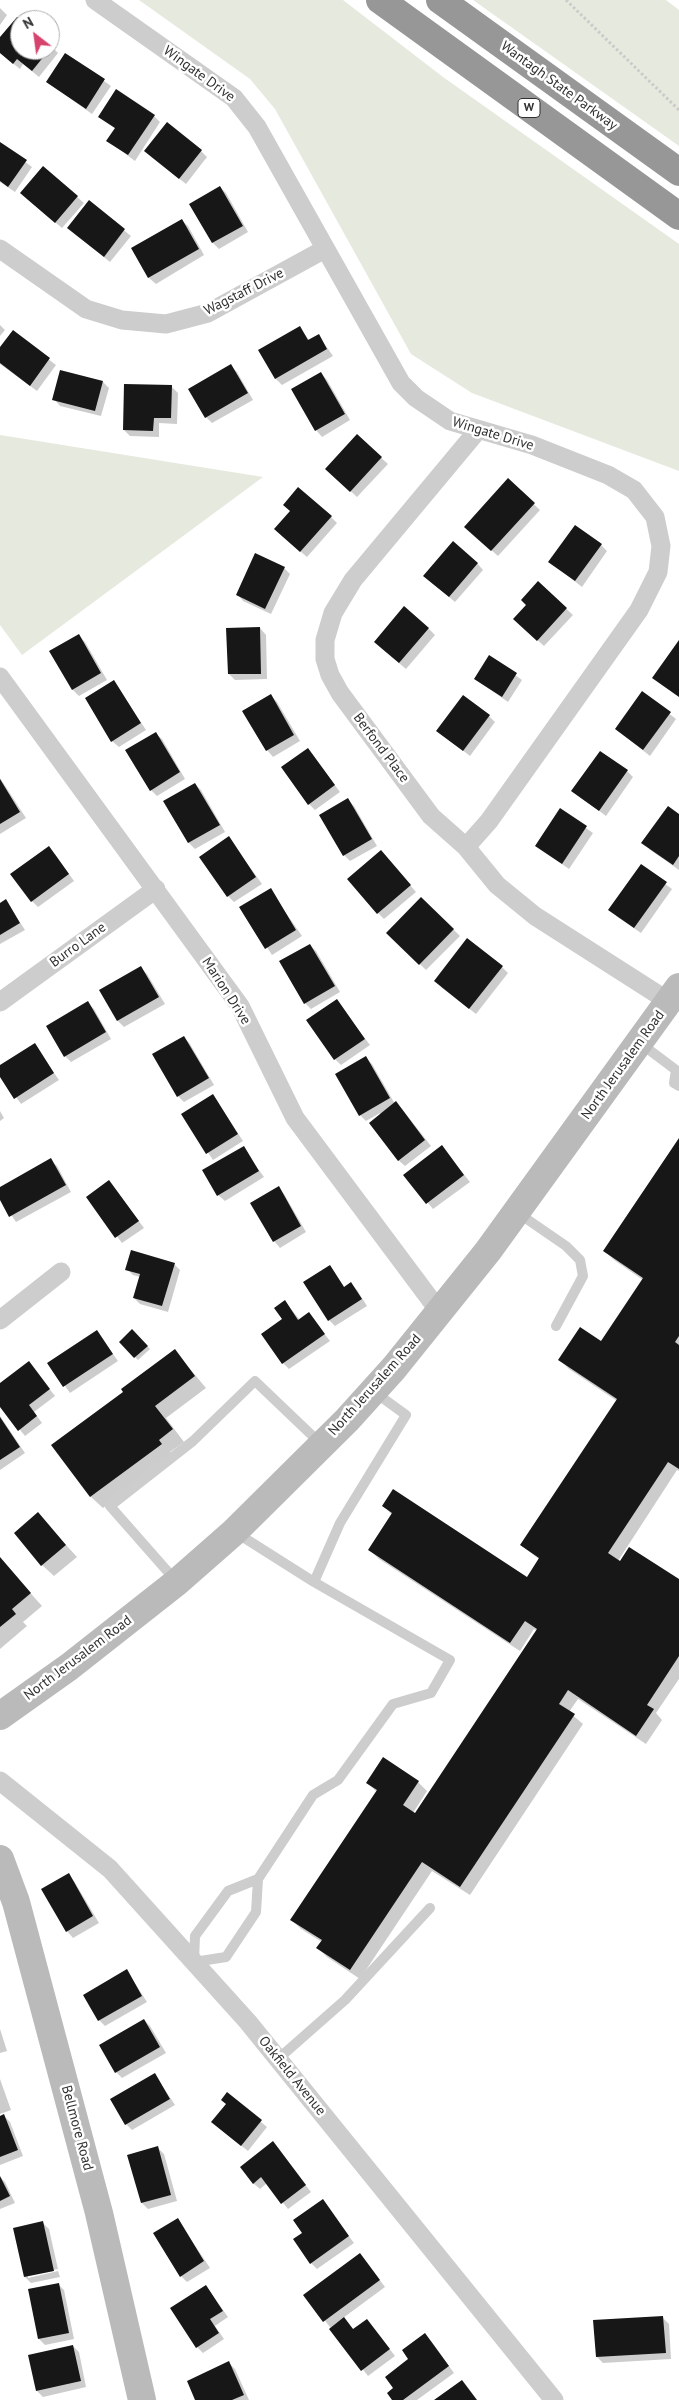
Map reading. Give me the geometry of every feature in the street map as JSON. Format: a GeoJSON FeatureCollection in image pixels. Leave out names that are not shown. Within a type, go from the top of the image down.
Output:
{"type":"FeatureCollection","features":[{"type":"Feature","properties":{"kind":"highway","name":"W"},"geometry":{"type":"LineString","coordinates":[[380,0],[679,216]]}},
{"type":"Feature","properties":{"kind":"highway","name":"Wantagh State Parkway"},"geometry":{"type":"LineString","coordinates":[[440,0],[679,172]]}},
{"type":"Feature","properties":{"kind":"main road","name":"North Jerusalem Road"},"geometry":{"type":"LineString","coordinates":[[0,1716],[70,1667],[177,1582],[234,1532],[322,1445],[373,1391],[488,1251],[674,994]]}},
{"type":"Feature","properties":{"kind":"main road","name":"Bellmore Road"},"geometry":{"type":"LineString","coordinates":[[0,1859],[16,1902],[99,2213],[142,2400]]}},
{"type":"Feature","properties":{"kind":"street","name":"Wingate Drive"},"geometry":{"type":"LineString","coordinates":[[95,0],[234,98],[257,127],[401,382],[416,398],[450,421],[549,452],[608,475],[634,490],[655,517],[661,546],[658,572],[639,610],[489,822],[466,847]]}},
{"type":"Feature","properties":{"kind":"street","name":"Wagstaff Drive"},"geometry":{"type":"LineString","coordinates":[[0,249],[86,308],[122,320],[166,324],[208,313],[325,249]]}},
{"type":"Feature","properties":{"kind":"street","name":"Berfond Place"},"geometry":{"type":"LineString","coordinates":[[478,430],[353,580],[333,613],[326,640],[325,659],[330,675],[340,693],[432,816],[466,847],[497,885],[535,916],[674,994]]}},
{"type":"Feature","properties":{"kind":"street","name":"Marion Drive"},"geometry":{"type":"LineString","coordinates":[[0,677],[240,1006],[295,1118],[439,1311]]}},
{"type":"Feature","properties":{"kind":"street","name":"Burro Lane"},"geometry":{"type":"LineString","coordinates":[[0,1002],[156,889]]}},
{"type":"Feature","properties":{"kind":"street"},"geometry":{"type":"LineString","coordinates":[[0,1320],[61,1272]]}},
{"type":"Feature","properties":{"kind":"street","name":"Oakfield Avenue"},"geometry":{"type":"LineString","coordinates":[[0,1780],[110,1869],[194,1962],[278,2059],[554,2400]]}},
{"type":"Feature","properties":{"kind":"lane"},"geometry":{"type":"LineString","coordinates":[[639,1043],[677,1069],[674,1082],[679,1086]]}},
{"type":"Feature","properties":{"kind":"lane"},"geometry":{"type":"LineString","coordinates":[[516,1211],[566,1246],[580,1260],[583,1276],[556,1326]]}},
{"type":"Feature","properties":{"kind":"lane"},"geometry":{"type":"LineString","coordinates":[[177,1582],[110,1506],[193,1441],[255,1381],[322,1445]]}},
{"type":"Feature","properties":{"kind":"lane"},"geometry":{"type":"LineString","coordinates":[[314,1582],[340,1523],[406,1415],[373,1391]]}},
{"type":"Feature","properties":{"kind":"lane"},"geometry":{"type":"LineString","coordinates":[[234,1532],[314,1582],[450,1660],[431,1693],[393,1704],[338,1780],[313,1795],[258,1879],[256,1912],[226,1957],[194,1962],[195,1936],[228,1891],[258,1879]]}},
{"type":"Feature","properties":{"kind":"lane"},"geometry":{"type":"LineString","coordinates":[[278,2059],[345,2000],[430,1908]]}},
{"type":"Feature","properties":{"kind":"path"},"geometry":{"type":"LineString","coordinates":[[566,0],[679,110]]}},
{"type":"Feature","properties":{"kind":"shaded area"},"geometry":{"type":"Polygon","coordinates":[[[139,0],[343,0],[443,77],[679,244],[679,471],[472,393],[411,354],[275,109],[250,79],[139,0]]]}},
{"type":"Feature","properties":{"kind":"shaded area"},"geometry":{"type":"Polygon","coordinates":[[[473,0],[666,0],[679,10],[679,146],[473,0]]]}},
{"type":"Feature","properties":{"kind":"shaded area"},"geometry":{"type":"Polygon","coordinates":[[[0,435],[263,477],[22,655],[0,625],[0,435]]]}},
{"type":"Feature","properties":{"kind":"building"},"geometry":{"type":"Polygon","coordinates":[[[10,25],[10,60],[16,60],[13,64],[0,53],[0,37],[10,25]]]}},
{"type":"Feature","properties":{"kind":"building"},"geometry":{"type":"Polygon","coordinates":[[[65,53],[105,79],[86,109],[46,82],[65,53]]]}},
{"type":"Feature","properties":{"kind":"building"},"geometry":{"type":"Polygon","coordinates":[[[18,60],[41,60],[32,71],[18,60]]]}},
{"type":"Feature","properties":{"kind":"building"},"geometry":{"type":"Polygon","coordinates":[[[116,89],[155,115],[128,155],[106,141],[115,128],[98,117],[116,89]]]}},
{"type":"Feature","properties":{"kind":"building"},"geometry":{"type":"Polygon","coordinates":[[[167,122],[202,150],[179,179],[144,151],[167,122]]]}},
{"type":"Feature","properties":{"kind":"building"},"geometry":{"type":"Polygon","coordinates":[[[0,142],[27,160],[8,187],[0,181],[0,142]]]}},
{"type":"Feature","properties":{"kind":"building"},"geometry":{"type":"Polygon","coordinates":[[[43,166],[78,196],[55,223],[20,193],[43,166]]]}},
{"type":"Feature","properties":{"kind":"building"},"geometry":{"type":"Polygon","coordinates":[[[220,186],[243,226],[212,243],[189,204],[220,186]]]}},
{"type":"Feature","properties":{"kind":"building"},"geometry":{"type":"Polygon","coordinates":[[[89,200],[125,229],[104,257],[67,228],[89,200]]]}},
{"type":"Feature","properties":{"kind":"building"},"geometry":{"type":"Polygon","coordinates":[[[182,219],[199,249],[148,278],[131,248],[182,219]]]}},
{"type":"Feature","properties":{"kind":"building"},"geometry":{"type":"Polygon","coordinates":[[[300,326],[308,340],[319,334],[327,349],[275,379],[258,350],[300,326]]]}},
{"type":"Feature","properties":{"kind":"building"},"geometry":{"type":"Polygon","coordinates":[[[13,330],[50,358],[30,386],[0,363],[0,347],[13,330]]]}},
{"type":"Feature","properties":{"kind":"building"},"geometry":{"type":"Polygon","coordinates":[[[231,364],[248,393],[205,418],[188,389],[231,364]]]}},
{"type":"Feature","properties":{"kind":"building"},"geometry":{"type":"Polygon","coordinates":[[[60,370],[103,381],[95,411],[52,400],[60,370]]]}},
{"type":"Feature","properties":{"kind":"building"},"geometry":{"type":"Polygon","coordinates":[[[321,372],[345,414],[315,431],[291,389],[321,372]]]}},
{"type":"Feature","properties":{"kind":"building"},"geometry":{"type":"Polygon","coordinates":[[[124,384],[172,385],[171,418],[154,418],[153,431],[123,430],[124,384]]]}},
{"type":"Feature","properties":{"kind":"building"},"geometry":{"type":"Polygon","coordinates":[[[357,434],[382,457],[350,492],[325,469],[357,434]]]}},
{"type":"Feature","properties":{"kind":"building"},"geometry":{"type":"Polygon","coordinates":[[[508,478],[535,503],[491,551],[464,527],[508,478]]]}},
{"type":"Feature","properties":{"kind":"building"},"geometry":{"type":"Polygon","coordinates":[[[298,487],[332,516],[300,552],[274,529],[290,511],[283,505],[298,487]]]}},
{"type":"Feature","properties":{"kind":"building"},"geometry":{"type":"Polygon","coordinates":[[[575,525],[602,544],[575,581],[548,562],[575,525]]]}},
{"type":"Feature","properties":{"kind":"building"},"geometry":{"type":"Polygon","coordinates":[[[453,541],[478,563],[449,597],[423,576],[453,541]]]}},
{"type":"Feature","properties":{"kind":"building"},"geometry":{"type":"Polygon","coordinates":[[[255,553],[285,567],[265,609],[236,595],[255,553]]]}},
{"type":"Feature","properties":{"kind":"building"},"geometry":{"type":"Polygon","coordinates":[[[538,581],[567,608],[537,641],[513,619],[526,605],[521,600],[538,581]]]}},
{"type":"Feature","properties":{"kind":"building"},"geometry":{"type":"Polygon","coordinates":[[[404,606],[429,628],[399,663],[374,642],[404,606]]]}},
{"type":"Feature","properties":{"kind":"building"},"geometry":{"type":"Polygon","coordinates":[[[260,627],[261,674],[228,674],[226,628],[260,627]]]}},
{"type":"Feature","properties":{"kind":"building"},"geometry":{"type":"Polygon","coordinates":[[[79,634],[101,673],[72,690],[49,651],[79,634]]]}},
{"type":"Feature","properties":{"kind":"building"},"geometry":{"type":"Polygon","coordinates":[[[679,640],[679,697],[652,678],[679,640]]]}},
{"type":"Feature","properties":{"kind":"building"},"geometry":{"type":"Polygon","coordinates":[[[489,655],[517,673],[502,697],[474,679],[489,655]]]}},
{"type":"Feature","properties":{"kind":"building"},"geometry":{"type":"Polygon","coordinates":[[[114,680],[141,723],[111,742],[85,698],[114,680]]]}},
{"type":"Feature","properties":{"kind":"building"},"geometry":{"type":"Polygon","coordinates":[[[642,691],[671,712],[643,750],[615,729],[642,691]]]}},
{"type":"Feature","properties":{"kind":"building"},"geometry":{"type":"Polygon","coordinates":[[[271,694],[294,735],[266,751],[242,711],[271,694]]]}},
{"type":"Feature","properties":{"kind":"building"},"geometry":{"type":"Polygon","coordinates":[[[463,695],[490,715],[463,751],[436,731],[463,695]]]}},
{"type":"Feature","properties":{"kind":"building"},"geometry":{"type":"Polygon","coordinates":[[[156,732],[180,772],[150,791],[125,750],[156,732]]]}},
{"type":"Feature","properties":{"kind":"building"},"geometry":{"type":"Polygon","coordinates":[[[308,748],[335,785],[308,805],[281,767],[308,748]]]}},
{"type":"Feature","properties":{"kind":"building"},"geometry":{"type":"Polygon","coordinates":[[[600,751],[628,770],[599,811],[571,791],[600,751]]]}},
{"type":"Feature","properties":{"kind":"building"},"geometry":{"type":"Polygon","coordinates":[[[0,779],[20,812],[0,824],[0,779]]]}},
{"type":"Feature","properties":{"kind":"building"},"geometry":{"type":"Polygon","coordinates":[[[195,783],[220,825],[188,843],[163,801],[195,783]]]}},
{"type":"Feature","properties":{"kind":"building"},"geometry":{"type":"Polygon","coordinates":[[[348,798],[372,839],[343,856],[319,815],[348,798]]]}},
{"type":"Feature","properties":{"kind":"building"},"geometry":{"type":"Polygon","coordinates":[[[668,806],[679,814],[679,856],[673,865],[641,843],[668,806]]]}},
{"type":"Feature","properties":{"kind":"building"},"geometry":{"type":"Polygon","coordinates":[[[560,808],[587,826],[562,864],[535,846],[560,808]]]}},
{"type":"Feature","properties":{"kind":"building"},"geometry":{"type":"Polygon","coordinates":[[[229,836],[256,877],[227,897],[199,857],[229,836]]]}},
{"type":"Feature","properties":{"kind":"building"},"geometry":{"type":"Polygon","coordinates":[[[49,846],[69,874],[31,902],[10,874],[49,846]]]}},
{"type":"Feature","properties":{"kind":"building"},"geometry":{"type":"Polygon","coordinates":[[[381,850],[411,885],[377,914],[347,879],[381,850]]]}},
{"type":"Feature","properties":{"kind":"building"},"geometry":{"type":"Polygon","coordinates":[[[641,864],[667,882],[634,928],[608,910],[641,864]]]}},
{"type":"Feature","properties":{"kind":"building"},"geometry":{"type":"Polygon","coordinates":[[[271,888],[296,930],[265,949],[239,907],[271,888]]]}},
{"type":"Feature","properties":{"kind":"building"},"geometry":{"type":"Polygon","coordinates":[[[421,897],[454,929],[419,965],[386,933],[421,897]]]}},
{"type":"Feature","properties":{"kind":"building"},"geometry":{"type":"Polygon","coordinates":[[[6,899],[20,923],[0,935],[0,903],[6,899]]]}},
{"type":"Feature","properties":{"kind":"building"},"geometry":{"type":"Polygon","coordinates":[[[467,938],[503,966],[469,1009],[434,981],[467,938]]]}},
{"type":"Feature","properties":{"kind":"building"},"geometry":{"type":"Polygon","coordinates":[[[310,944],[335,986],[304,1004],[279,961],[310,944]]]}},
{"type":"Feature","properties":{"kind":"building"},"geometry":{"type":"Polygon","coordinates":[[[141,966],[159,997],[117,1021],[99,990],[141,966]]]}},
{"type":"Feature","properties":{"kind":"building"},"geometry":{"type":"Polygon","coordinates":[[[337,999],[365,1039],[334,1060],[306,1020],[337,999]]]}},
{"type":"Feature","properties":{"kind":"building"},"geometry":{"type":"Polygon","coordinates":[[[88,1001],[106,1032],[64,1057],[46,1026],[88,1001]]]}},
{"type":"Feature","properties":{"kind":"building"},"geometry":{"type":"Polygon","coordinates":[[[184,1036],[209,1078],[177,1097],[152,1054],[184,1036]]]}},
{"type":"Feature","properties":{"kind":"building"},"geometry":{"type":"Polygon","coordinates":[[[35,1043],[54,1073],[14,1099],[0,1077],[0,1065],[35,1043]]]}},
{"type":"Feature","properties":{"kind":"building"},"geometry":{"type":"Polygon","coordinates":[[[366,1056],[390,1098],[359,1116],[335,1074],[366,1056]]]}},
{"type":"Feature","properties":{"kind":"building"},"geometry":{"type":"Polygon","coordinates":[[[213,1094],[238,1134],[206,1154],[181,1114],[213,1094]]]}},
{"type":"Feature","properties":{"kind":"building"},"geometry":{"type":"Polygon","coordinates":[[[396,1101],[425,1140],[398,1161],[369,1123],[396,1101]]]}},
{"type":"Feature","properties":{"kind":"building"},"geometry":{"type":"Polygon","coordinates":[[[679,1138],[679,1336],[675,1342],[679,1345],[679,1469],[668,1462],[608,1553],[620,1561],[629,1547],[679,1579],[679,1656],[647,1705],[654,1709],[636,1736],[568,1690],[559,1704],[575,1714],[460,1887],[422,1862],[350,1970],[316,1948],[322,1940],[290,1920],[377,1790],[366,1783],[383,1757],[419,1781],[403,1805],[415,1813],[537,1629],[525,1621],[510,1643],[368,1550],[392,1513],[382,1506],[393,1489],[527,1577],[539,1558],[520,1545],[617,1399],[558,1360],[580,1327],[601,1341],[643,1278],[603,1251],[679,1138]]]}},
{"type":"Feature","properties":{"kind":"building"},"geometry":{"type":"Polygon","coordinates":[[[442,1145],[464,1175],[426,1204],[403,1175],[442,1145]]]}},
{"type":"Feature","properties":{"kind":"building"},"geometry":{"type":"Polygon","coordinates":[[[244,1146],[259,1171],[217,1196],[202,1170],[244,1146]]]}},
{"type":"Feature","properties":{"kind":"building"},"geometry":{"type":"Polygon","coordinates":[[[51,1158],[66,1185],[9,1217],[0,1200],[0,1187],[51,1158]]]}},
{"type":"Feature","properties":{"kind":"building"},"geometry":{"type":"Polygon","coordinates":[[[109,1180],[139,1221],[115,1238],[86,1197],[109,1180]]]}},
{"type":"Feature","properties":{"kind":"building"},"geometry":{"type":"Polygon","coordinates":[[[279,1186],[301,1226],[273,1242],[250,1203],[279,1186]]]}},
{"type":"Feature","properties":{"kind":"building"},"geometry":{"type":"Polygon","coordinates":[[[131,1250],[175,1263],[162,1306],[133,1298],[140,1274],[125,1270],[131,1250]]]}},
{"type":"Feature","properties":{"kind":"building"},"geometry":{"type":"Polygon","coordinates":[[[330,1265],[344,1287],[351,1282],[362,1299],[328,1321],[303,1282],[330,1265]]]}},
{"type":"Feature","properties":{"kind":"building"},"geometry":{"type":"Polygon","coordinates":[[[285,1300],[298,1320],[309,1312],[325,1334],[282,1364],[261,1334],[282,1319],[274,1308],[285,1300]]]}},
{"type":"Feature","properties":{"kind":"building"},"geometry":{"type":"Polygon","coordinates":[[[132,1329],[148,1346],[134,1358],[119,1342],[132,1329]]]}},
{"type":"Feature","properties":{"kind":"building"},"geometry":{"type":"Polygon","coordinates":[[[97,1330],[113,1354],[63,1387],[47,1363],[97,1330]]]}},
{"type":"Feature","properties":{"kind":"building"},"geometry":{"type":"Polygon","coordinates":[[[175,1349],[195,1376],[155,1406],[173,1429],[159,1440],[162,1444],[90,1497],[51,1445],[123,1392],[121,1389],[175,1349]]]}},
{"type":"Feature","properties":{"kind":"building"},"geometry":{"type":"Polygon","coordinates":[[[29,1361],[50,1389],[29,1405],[37,1416],[18,1431],[0,1407],[0,1383],[29,1361]]]}},
{"type":"Feature","properties":{"kind":"building"},"geometry":{"type":"Polygon","coordinates":[[[0,1417],[20,1447],[0,1460],[0,1417]]]}},
{"type":"Feature","properties":{"kind":"building"},"geometry":{"type":"Polygon","coordinates":[[[38,1512],[66,1545],[41,1566],[14,1533],[38,1512]]]}},
{"type":"Feature","properties":{"kind":"building"},"geometry":{"type":"Polygon","coordinates":[[[0,1557],[31,1593],[12,1609],[16,1614],[0,1627],[0,1557]]]}},
{"type":"Feature","properties":{"kind":"building"},"geometry":{"type":"Polygon","coordinates":[[[69,1873],[93,1916],[66,1932],[41,1889],[69,1873]]]}},
{"type":"Feature","properties":{"kind":"building"},"geometry":{"type":"Polygon","coordinates":[[[127,1969],[142,1996],[98,2021],[83,1995],[127,1969]]]}},
{"type":"Feature","properties":{"kind":"building"},"geometry":{"type":"Polygon","coordinates":[[[144,2019],[160,2047],[115,2073],[99,2045],[144,2019]]]}},
{"type":"Feature","properties":{"kind":"building"},"geometry":{"type":"Polygon","coordinates":[[[155,2073],[170,2099],[125,2125],[110,2099],[155,2073]]]}},
{"type":"Feature","properties":{"kind":"building"},"geometry":{"type":"Polygon","coordinates":[[[227,2092],[262,2120],[241,2146],[211,2122],[226,2104],[221,2100],[227,2092]]]}},
{"type":"Feature","properties":{"kind":"building"},"geometry":{"type":"Polygon","coordinates":[[[4,2114],[18,2150],[0,2157],[0,2116],[4,2114]]]}},
{"type":"Feature","properties":{"kind":"building"},"geometry":{"type":"Polygon","coordinates":[[[273,2141],[306,2185],[281,2204],[261,2177],[253,2184],[240,2167],[273,2141]]]}},
{"type":"Feature","properties":{"kind":"building"},"geometry":{"type":"Polygon","coordinates":[[[158,2146],[171,2195],[141,2203],[127,2155],[158,2146]]]}},
{"type":"Feature","properties":{"kind":"building"},"geometry":{"type":"Polygon","coordinates":[[[0,2176],[10,2196],[0,2201],[0,2176]]]}},
{"type":"Feature","properties":{"kind":"building"},"geometry":{"type":"Polygon","coordinates":[[[323,2199],[349,2236],[310,2264],[293,2239],[302,2233],[293,2220],[323,2199]]]}},
{"type":"Feature","properties":{"kind":"building"},"geometry":{"type":"Polygon","coordinates":[[[178,2218],[204,2261],[180,2277],[153,2233],[178,2218]]]}},
{"type":"Feature","properties":{"kind":"building"},"geometry":{"type":"Polygon","coordinates":[[[43,2221],[54,2271],[24,2277],[13,2228],[43,2221]]]}},
{"type":"Feature","properties":{"kind":"building"},"geometry":{"type":"Polygon","coordinates":[[[360,2253],[380,2280],[323,2322],[303,2295],[360,2253]]]}},
{"type":"Feature","properties":{"kind":"building"},"geometry":{"type":"Polygon","coordinates":[[[59,2283],[69,2333],[38,2339],[28,2289],[59,2283]]]}},
{"type":"Feature","properties":{"kind":"building"},"geometry":{"type":"Polygon","coordinates":[[[206,2285],[223,2311],[210,2319],[219,2333],[196,2348],[170,2308],[206,2285]]]}},
{"type":"Feature","properties":{"kind":"building"},"geometry":{"type":"Polygon","coordinates":[[[663,2316],[666,2353],[596,2357],[593,2320],[663,2316]]]}},
{"type":"Feature","properties":{"kind":"building"},"geometry":{"type":"Polygon","coordinates":[[[344,2317],[353,2329],[367,2319],[390,2349],[361,2371],[329,2329],[344,2317]]]}},
{"type":"Feature","properties":{"kind":"building"},"geometry":{"type":"Polygon","coordinates":[[[425,2333],[449,2366],[403,2400],[392,2400],[387,2393],[393,2388],[385,2377],[408,2359],[402,2350],[425,2333]]]}},
{"type":"Feature","properties":{"kind":"building"},"geometry":{"type":"Polygon","coordinates":[[[73,2345],[81,2381],[36,2391],[28,2355],[73,2345]]]}},
{"type":"Feature","properties":{"kind":"building"},"geometry":{"type":"Polygon","coordinates":[[[229,2361],[244,2395],[232,2400],[195,2400],[187,2381],[229,2361]]]}},
{"type":"Feature","properties":{"kind":"building"},"geometry":{"type":"Polygon","coordinates":[[[462,2380],[477,2400],[434,2400],[462,2380]]]}}]}
